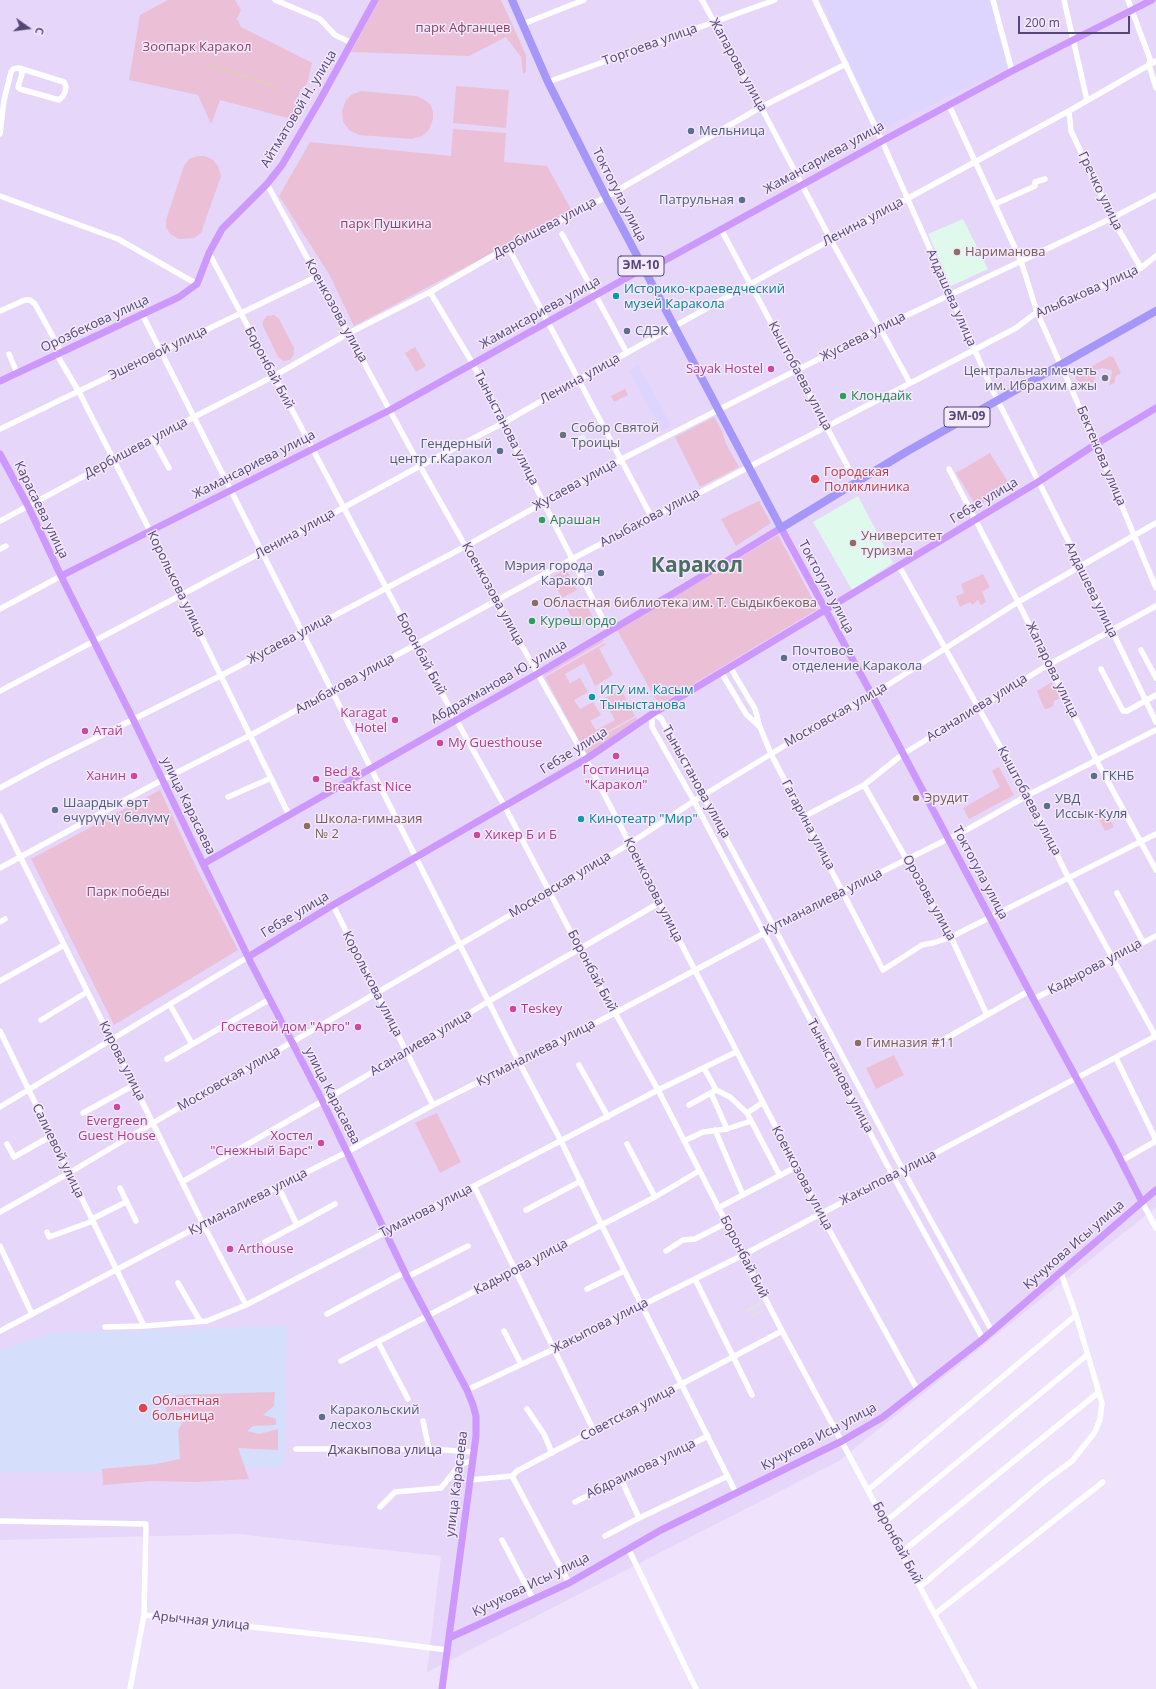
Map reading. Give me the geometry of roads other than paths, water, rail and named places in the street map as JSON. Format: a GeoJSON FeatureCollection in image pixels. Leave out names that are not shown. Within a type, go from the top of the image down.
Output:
{"type":"FeatureCollection","features":[{"type":"Feature","properties":{"kind":"highway","name":"Токтогула улица"},"geometry":{"type":"LineString","coordinates":[[512,0],[548,82],[606,197],[780,528]]}},
{"type":"Feature","properties":{"kind":"highway","name":"Абдрахманова Ю. улица"},"geometry":{"type":"LineString","coordinates":[[780,528],[998,400],[1156,311]]}},
{"type":"Feature","properties":{"kind":"main road","name":"Айтматовой Н. улица"},"geometry":{"type":"LineString","coordinates":[[197,284],[209,253],[222,229],[267,184],[282,165],[375,0]]}},
{"type":"Feature","properties":{"kind":"main road","name":"Жамансариева улица"},"geometry":{"type":"LineString","coordinates":[[61,576],[390,410],[638,272],[721,229],[1012,71],[1152,0]]}},
{"type":"Feature","properties":{"kind":"main road","name":"Орозбекова улица"},"geometry":{"type":"LineString","coordinates":[[0,381],[179,297],[197,284]]}},
{"type":"Feature","properties":{"kind":"main road","name":"Гебзе улица"},"geometry":{"type":"LineString","coordinates":[[248,957],[333,905],[417,858],[586,759],[652,714],[1038,482],[1096,444],[1156,408]]}},
{"type":"Feature","properties":{"kind":"main road","name":"Карасаева улица"},"geometry":{"type":"LineString","coordinates":[[0,454],[28,506],[61,576]]}},
{"type":"Feature","properties":{"kind":"main road","name":"Токтогула улица"},"geometry":{"type":"LineString","coordinates":[[780,528],[949,838],[1029,991],[1122,1161],[1142,1202]]}},
{"type":"Feature","properties":{"kind":"main road","name":"Абдрахманова Ю. улица"},"geometry":{"type":"LineString","coordinates":[[203,864],[537,674],[780,528]]}},
{"type":"Feature","properties":{"kind":"main road","name":"улица Карасаева"},"geometry":{"type":"LineString","coordinates":[[61,576],[92,641],[134,721],[248,957],[322,1100],[406,1275],[467,1390],[476,1416],[476,1436],[442,1689]]}},
{"type":"Feature","properties":{"kind":"main road","name":"Кучукова Исы улица"},"geometry":{"type":"LineString","coordinates":[[449,1638],[569,1583],[628,1548],[842,1441],[894,1410],[917,1389],[983,1339],[1156,1190]]}},
{"type":"Feature","properties":{"kind":"street"},"geometry":{"type":"LineString","coordinates":[[275,0],[320,19],[335,35],[352,43]]}},
{"type":"Feature","properties":{"kind":"street"},"geometry":{"type":"LineString","coordinates":[[523,24],[584,0]]}},
{"type":"Feature","properties":{"kind":"street","name":"Жапарова улица"},"geometry":{"type":"LineString","coordinates":[[702,0],[761,107],[801,185],[910,383]]}},
{"type":"Feature","properties":{"kind":"street","name":"Торгоева улица"},"geometry":{"type":"LineString","coordinates":[[548,82],[774,0]]}},
{"type":"Feature","properties":{"kind":"street","name":"Алдашева улица"},"geometry":{"type":"LineString","coordinates":[[815,0],[882,141],[974,350],[1156,722]]}},
{"type":"Feature","properties":{"kind":"street"},"geometry":{"type":"LineString","coordinates":[[994,0],[1012,71]]}},
{"type":"Feature","properties":{"kind":"street"},"geometry":{"type":"LineString","coordinates":[[1064,0],[1087,100]]}},
{"type":"Feature","properties":{"kind":"street"},"geometry":{"type":"LineString","coordinates":[[1128,0],[1150,59],[1149,65],[1156,88]]}},
{"type":"Feature","properties":{"kind":"street","name":"Ленина улица"},"geometry":{"type":"LineString","coordinates":[[0,691],[503,423],[831,240],[1069,111],[1156,61]]}},
{"type":"Feature","properties":{"kind":"street","name":"Дербишева улица"},"geometry":{"type":"LineString","coordinates":[[0,521],[430,292],[508,247],[606,197],[761,107],[846,64]]}},
{"type":"Feature","properties":{"kind":"street"},"geometry":{"type":"LineString","coordinates":[[0,134],[2,126],[1,114],[11,72],[16,68],[20,69],[64,82],[66,87],[63,96],[58,100],[18,88],[22,74],[20,69]]}},
{"type":"Feature","properties":{"kind":"street","name":"Бектенова улица"},"geometry":{"type":"LineString","coordinates":[[949,105],[1021,261],[1037,312],[1096,444],[1156,588]]}},
{"type":"Feature","properties":{"kind":"street","name":"Гречко улица"},"geometry":{"type":"LineString","coordinates":[[1069,111],[1071,131],[1112,218],[1141,268]]}},
{"type":"Feature","properties":{"kind":"street"},"geometry":{"type":"LineString","coordinates":[[995,204],[1035,186],[1035,182],[1045,179]]}},
{"type":"Feature","properties":{"kind":"street","name":"Коенкозова улица"},"geometry":{"type":"LineString","coordinates":[[267,184],[316,277],[349,334],[420,466],[586,759],[762,1103],[820,1213],[917,1389]]}},
{"type":"Feature","properties":{"kind":"street","name":"Жусаева улица"},"geometry":{"type":"LineString","coordinates":[[0,788],[46,763],[134,721],[466,546],[620,460],[880,328],[1112,218],[1156,195]]}},
{"type":"Feature","properties":{"kind":"street"},"geometry":{"type":"LineString","coordinates":[[0,196],[118,239],[197,284]]}},
{"type":"Feature","properties":{"kind":"street","name":"Кыштобаева улица"},"geometry":{"type":"LineString","coordinates":[[721,229],[752,284],[856,482]]}},
{"type":"Feature","properties":{"kind":"street"},"geometry":{"type":"LineString","coordinates":[[562,234],[627,353]]}},
{"type":"Feature","properties":{"kind":"street"},"geometry":{"type":"LineString","coordinates":[[508,247],[549,321],[578,380],[651,516]]}},
{"type":"Feature","properties":{"kind":"street","name":"Боронбай Бий"},"geometry":{"type":"LineString","coordinates":[[209,253],[456,720],[505,807],[579,948],[658,1090],[782,1331],[975,1689]]}},
{"type":"Feature","properties":{"kind":"street","name":"Алыбакова улица"},"geometry":{"type":"LineString","coordinates":[[0,868],[162,780],[332,691],[651,516],[749,467],[1016,328],[1037,312],[1064,303],[1141,268],[1156,256]]}},
{"type":"Feature","properties":{"kind":"street","name":"Эшеновой улица"},"geometry":{"type":"LineString","coordinates":[[0,429],[316,277]]}},
{"type":"Feature","properties":{"kind":"street","name":"Тыныстанова улица"},"geometry":{"type":"LineString","coordinates":[[430,292],[473,364],[609,631]]}},
{"type":"Feature","properties":{"kind":"street","name":"Королькова улица"},"geometry":{"type":"LineString","coordinates":[[0,311],[25,300],[30,300],[36,304],[59,354],[222,675],[289,815]]}},
{"type":"Feature","properties":{"kind":"street"},"geometry":{"type":"LineString","coordinates":[[142,314],[519,1062],[561,1141],[624,1271],[736,1493]]}},
{"type":"Feature","properties":{"kind":"street"},"geometry":{"type":"LineString","coordinates":[[9,354],[17,373]]}},
{"type":"Feature","properties":{"kind":"street"},"geometry":{"type":"LineString","coordinates":[[153,439],[169,468]]}},
{"type":"Feature","properties":{"kind":"street","name":"Жапарова улица"},"geometry":{"type":"LineString","coordinates":[[949,469],[1018,602],[1048,665],[1156,870]]}},
{"type":"Feature","properties":{"kind":"street","name":"Московская улица"},"geometry":{"type":"LineString","coordinates":[[0,1212],[69,1174],[291,1042],[550,892],[629,844],[694,801],[872,695],[1018,602],[1156,523]]}},
{"type":"Feature","properties":{"kind":"street"},"geometry":{"type":"LineString","coordinates":[[0,549],[6,546]]}},
{"type":"Feature","properties":{"kind":"street","name":"Кыштобаева улица"},"geometry":{"type":"LineString","coordinates":[[899,566],[1028,796],[1069,879],[1156,1037]]}},
{"type":"Feature","properties":{"kind":"street","name":"Жамансариева улица"},"geometry":{"type":"LineString","coordinates":[[0,609],[61,576]]}},
{"type":"Feature","properties":{"kind":"street","name":"Асаналиева улица"},"geometry":{"type":"LineString","coordinates":[[803,817],[864,785],[903,754],[1048,665],[1156,606]]}},
{"type":"Feature","properties":{"kind":"street"},"geometry":{"type":"LineString","coordinates":[[1141,650],[1156,678]]}},
{"type":"Feature","properties":{"kind":"street","name":"Гагарина улица"},"geometry":{"type":"LineString","coordinates":[[730,667],[755,709],[760,727],[771,754],[883,970],[922,945],[951,937],[1156,834]]}},
{"type":"Feature","properties":{"kind":"street"},"geometry":{"type":"LineString","coordinates":[[1101,669],[1123,711],[1127,711],[1156,695]]}},
{"type":"Feature","properties":{"kind":"street","name":"Гагарина улица"},"geometry":{"type":"LineString","coordinates":[[721,672],[746,714],[760,727]]}},
{"type":"Feature","properties":{"kind":"street","name":"Тыныстанова улица"},"geometry":{"type":"LineString","coordinates":[[983,1339],[893,1176],[694,801],[652,727],[652,714],[661,718],[903,1170],[992,1331]]}},
{"type":"Feature","properties":{"kind":"street","name":"Кутманалиева улица"},"geometry":{"type":"LineString","coordinates":[[0,1330],[203,1224],[347,1152],[433,1105],[615,1013],[774,927],[1156,730]]}},
{"type":"Feature","properties":{"kind":"street"},"geometry":{"type":"LineString","coordinates":[[228,797],[271,778]]}},
{"type":"Feature","properties":{"kind":"street","name":"Орозова улица"},"geometry":{"type":"LineString","coordinates":[[864,785],[908,859],[951,937],[987,1015]]}},
{"type":"Feature","properties":{"kind":"street","name":"Кирова улица"},"geometry":{"type":"LineString","coordinates":[[0,816],[203,1224],[246,1305]]}},
{"type":"Feature","properties":{"kind":"street"},"geometry":{"type":"LineString","coordinates":[[1117,893],[1143,942]]}},
{"type":"Feature","properties":{"kind":"street","name":"Асаналиева улица"},"geometry":{"type":"LineString","coordinates":[[182,1182],[579,948],[659,903]]}},
{"type":"Feature","properties":{"kind":"street","name":"Королькова улица"},"geometry":{"type":"LineString","coordinates":[[333,905],[433,1105]]}},
{"type":"Feature","properties":{"kind":"street","name":"Кадырова улица"},"geometry":{"type":"LineString","coordinates":[[1034,999],[1156,936]]}},
{"type":"Feature","properties":{"kind":"street"},"geometry":{"type":"LineString","coordinates":[[0,980],[64,945]]}},
{"type":"Feature","properties":{"kind":"street","name":"Гебзе улица"},"geometry":{"type":"LineString","coordinates":[[0,1107],[248,957]]}},
{"type":"Feature","properties":{"kind":"street","name":"Кадырова улица"},"geometry":{"type":"LineString","coordinates":[[936,1044],[1029,991]]}},
{"type":"Feature","properties":{"kind":"street"},"geometry":{"type":"LineString","coordinates":[[41,1020],[87,992]]}},
{"type":"Feature","properties":{"kind":"street"},"geometry":{"type":"LineString","coordinates":[[167,1059],[270,999]]}},
{"type":"Feature","properties":{"kind":"street"},"geometry":{"type":"LineString","coordinates":[[170,1005],[192,1044]]}},
{"type":"Feature","properties":{"kind":"street","name":"Салиевой улица"},"geometry":{"type":"LineString","coordinates":[[0,1031],[144,1326]]}},
{"type":"Feature","properties":{"kind":"street","name":"Жакыпова улица"},"geometry":{"type":"LineString","coordinates":[[467,1390],[554,1349],[743,1255],[1156,1037]]}},
{"type":"Feature","properties":{"kind":"street","name":"Туманова улица"},"geometry":{"type":"LineString","coordinates":[[105,1327],[144,1326],[212,1320],[246,1305],[658,1090],[736,1052]]}},
{"type":"Feature","properties":{"kind":"street"},"geometry":{"type":"LineString","coordinates":[[1116,1058],[1156,1140],[1122,1161]]}},
{"type":"Feature","properties":{"kind":"street"},"geometry":{"type":"LineString","coordinates":[[579,1065],[608,1117]]}},
{"type":"Feature","properties":{"kind":"street"},"geometry":{"type":"LineString","coordinates":[[704,1068],[727,1129]]}},
{"type":"Feature","properties":{"kind":"street"},"geometry":{"type":"LineString","coordinates":[[83,1113],[134,1085]]}},
{"type":"Feature","properties":{"kind":"street"},"geometry":{"type":"LineString","coordinates":[[689,1105],[713,1092],[730,1097],[747,1113],[780,1176]]}},
{"type":"Feature","properties":{"kind":"street"},"geometry":{"type":"LineString","coordinates":[[747,1113],[762,1103]]}},
{"type":"Feature","properties":{"kind":"street"},"geometry":{"type":"LineString","coordinates":[[684,1141],[703,1132],[727,1129],[751,1121]]}},
{"type":"Feature","properties":{"kind":"street"},"geometry":{"type":"LineString","coordinates":[[715,1130],[743,1195]]}},
{"type":"Feature","properties":{"kind":"street"},"geometry":{"type":"LineString","coordinates":[[7,1144],[14,1157],[51,1136]]}},
{"type":"Feature","properties":{"kind":"street"},"geometry":{"type":"LineString","coordinates":[[627,1144],[655,1197]]}},
{"type":"Feature","properties":{"kind":"street"},"geometry":{"type":"LineString","coordinates":[[718,1208],[796,1167]]}},
{"type":"Feature","properties":{"kind":"street","name":"Кадырова улица"},"geometry":{"type":"LineString","coordinates":[[341,1361],[514,1269],[655,1197],[699,1171]]}},
{"type":"Feature","properties":{"kind":"street"},"geometry":{"type":"LineString","coordinates":[[526,1210],[581,1181]]}},
{"type":"Feature","properties":{"kind":"street"},"geometry":{"type":"LineString","coordinates":[[278,1186],[297,1225]]}},
{"type":"Feature","properties":{"kind":"street"},"geometry":{"type":"LineString","coordinates":[[474,1186],[594,1431]]}},
{"type":"Feature","properties":{"kind":"street"},"geometry":{"type":"LineString","coordinates":[[120,1188],[136,1221]]}},
{"type":"Feature","properties":{"kind":"street"},"geometry":{"type":"LineString","coordinates":[[47,1232],[49,1237],[92,1220],[126,1202]]}},
{"type":"Feature","properties":{"kind":"street"},"geometry":{"type":"LineString","coordinates":[[1142,1202],[1156,1228]]}},
{"type":"Feature","properties":{"kind":"street"},"geometry":{"type":"LineString","coordinates":[[265,1242],[335,1204]]}},
{"type":"Feature","properties":{"kind":"street"},"geometry":{"type":"LineString","coordinates":[[666,1251],[683,1240],[695,1239],[726,1223]]}},
{"type":"Feature","properties":{"kind":"street"},"geometry":{"type":"LineString","coordinates":[[0,1246],[32,1314]]}},
{"type":"Feature","properties":{"kind":"street"},"geometry":{"type":"LineString","coordinates":[[327,1314],[468,1246]]}},
{"type":"Feature","properties":{"kind":"street"},"geometry":{"type":"LineString","coordinates":[[587,1289],[624,1271]]}},
{"type":"Feature","properties":{"kind":"street"},"geometry":{"type":"LineString","coordinates":[[920,1587],[1045,1481],[1072,1461],[1088,1443],[1095,1432],[1100,1418],[1102,1402],[1076,1315],[1061,1273]]}},
{"type":"Feature","properties":{"kind":"street"},"geometry":{"type":"LineString","coordinates":[[695,1279],[752,1395]]}},
{"type":"Feature","properties":{"kind":"street"},"geometry":{"type":"LineString","coordinates":[[178,1283],[200,1322]]}},
{"type":"Feature","properties":{"kind":"street"},"geometry":{"type":"LineString","coordinates":[[868,1490],[1076,1315]]}},
{"type":"Feature","properties":{"kind":"street"},"geometry":{"type":"LineString","coordinates":[[504,1331],[521,1364]]}},
{"type":"Feature","properties":{"kind":"street","name":"Советская улица"},"geometry":{"type":"LineString","coordinates":[[470,1480],[512,1476],[517,1471],[782,1331]]}},
{"type":"Feature","properties":{"kind":"street"},"geometry":{"type":"LineString","coordinates":[[378,1342],[408,1400]]}},
{"type":"Feature","properties":{"kind":"street"},"geometry":{"type":"LineString","coordinates":[[885,1522],[1087,1355]]}},
{"type":"Feature","properties":{"kind":"street"},"geometry":{"type":"LineString","coordinates":[[902,1552],[1099,1392]]}},
{"type":"Feature","properties":{"kind":"street"},"geometry":{"type":"LineString","coordinates":[[527,1409],[544,1434],[552,1453]]}},
{"type":"Feature","properties":{"kind":"street"},"geometry":{"type":"LineString","coordinates":[[422,1422],[429,1449]]}},
{"type":"Feature","properties":{"kind":"street","name":"Абдраимова улица"},"geometry":{"type":"LineString","coordinates":[[575,1502],[708,1436]]}},
{"type":"Feature","properties":{"kind":"street","name":"Джакыпова улица"},"geometry":{"type":"LineString","coordinates":[[296,1449],[429,1449],[474,1452]]}},
{"type":"Feature","properties":{"kind":"street"},"geometry":{"type":"LineString","coordinates":[[380,1507],[395,1492],[441,1488],[458,1467],[464,1463],[472,1462]]}},
{"type":"Feature","properties":{"kind":"street"},"geometry":{"type":"LineString","coordinates":[[512,1476],[569,1583]]}},
{"type":"Feature","properties":{"kind":"street"},"geometry":{"type":"LineString","coordinates":[[605,1536],[728,1476]]}},
{"type":"Feature","properties":{"kind":"street"},"geometry":{"type":"LineString","coordinates":[[621,1479],[640,1518]]}},
{"type":"Feature","properties":{"kind":"street"},"geometry":{"type":"LineString","coordinates":[[935,1614],[1103,1482]]}},
{"type":"Feature","properties":{"kind":"street","name":"Арычная улица"},"geometry":{"type":"LineString","coordinates":[[0,1521],[146,1524],[144,1615],[447,1650]]}},
{"type":"Feature","properties":{"kind":"street"},"geometry":{"type":"LineString","coordinates":[[502,1540],[533,1599]]}},
{"type":"Feature","properties":{"kind":"street"},"geometry":{"type":"LineString","coordinates":[[628,1548],[696,1689]]}},
{"type":"Feature","properties":{"kind":"street"},"geometry":{"type":"LineString","coordinates":[[130,1689],[144,1615]]}},
{"type":"Feature","properties":{"kind":"waterway"},"geometry":{"type":"LineString","coordinates":[[207,65],[277,87]]}},
{"type":"Feature","properties":{"kind":"place","name":"Мельница"},"geometry":{"type":"Point","coordinates":[691,131]}},
{"type":"Feature","properties":{"kind":"place","name":"Патрульная"},"geometry":{"type":"Point","coordinates":[742,200]}},
{"type":"Feature","properties":{"kind":"place","name":"Нариманова"},"geometry":{"type":"Point","coordinates":[957,252]}},
{"type":"Feature","properties":{"kind":"place","name":"Историко-краеведческий музей Каракола"},"geometry":{"type":"Point","coordinates":[616,296]}},
{"type":"Feature","properties":{"kind":"place","name":"СДЭК"},"geometry":{"type":"Point","coordinates":[627,331]}},
{"type":"Feature","properties":{"kind":"place","name":"Sayak Hostel"},"geometry":{"type":"Point","coordinates":[771,369]}},
{"type":"Feature","properties":{"kind":"place","name":"Центральная мечеть им. Ибрахим ажы"},"geometry":{"type":"Point","coordinates":[1105,378]}},
{"type":"Feature","properties":{"kind":"place","name":"Клондайк"},"geometry":{"type":"Point","coordinates":[843,396]}},
{"type":"Feature","properties":{"kind":"place","name":"Собор Святой Троицы"},"geometry":{"type":"Point","coordinates":[563,435]}},
{"type":"Feature","properties":{"kind":"place","name":"Гендерный центр г.Каракол"},"geometry":{"type":"Point","coordinates":[500,451]}},
{"type":"Feature","properties":{"kind":"place","name":"Городская Поликлиника"},"geometry":{"type":"Point","coordinates":[815,479]}},
{"type":"Feature","properties":{"kind":"place","name":"Арашан"},"geometry":{"type":"Point","coordinates":[542,520]}},
{"type":"Feature","properties":{"kind":"place","name":"Университет туризма"},"geometry":{"type":"Point","coordinates":[853,543]}},
{"type":"Feature","properties":{"kind":"place","name":"Мэрия города Каракол"},"geometry":{"type":"Point","coordinates":[601,573]}},
{"type":"Feature","properties":{"kind":"place","name":"Областная библиотека им. Т. Сыдыкбекова"},"geometry":{"type":"Point","coordinates":[535,603]}},
{"type":"Feature","properties":{"kind":"place","name":"Курөш ордо"},"geometry":{"type":"Point","coordinates":[532,621]}},
{"type":"Feature","properties":{"kind":"place","name":"Почтовое отделение Каракола"},"geometry":{"type":"Point","coordinates":[784,658]}},
{"type":"Feature","properties":{"kind":"place","name":"ИГУ им. Касым Тыныстанова"},"geometry":{"type":"Point","coordinates":[592,697]}},
{"type":"Feature","properties":{"kind":"place","name":"Karagat Hotel"},"geometry":{"type":"Point","coordinates":[395,720]}},
{"type":"Feature","properties":{"kind":"place","name":"Атай"},"geometry":{"type":"Point","coordinates":[85,731]}},
{"type":"Feature","properties":{"kind":"place","name":"My Guesthouse"},"geometry":{"type":"Point","coordinates":[440,743]}},
{"type":"Feature","properties":{"kind":"place","name":"Гостиница \"Каракол\""},"geometry":{"type":"Point","coordinates":[616,756]}},
{"type":"Feature","properties":{"kind":"place","name":"Ханин"},"geometry":{"type":"Point","coordinates":[134,776]}},
{"type":"Feature","properties":{"kind":"place","name":"ГКНБ"},"geometry":{"type":"Point","coordinates":[1094,776]}},
{"type":"Feature","properties":{"kind":"place","name":"Bed & Breakfast Nice"},"geometry":{"type":"Point","coordinates":[316,779]}},
{"type":"Feature","properties":{"kind":"place","name":"Эрудит"},"geometry":{"type":"Point","coordinates":[916,798]}},
{"type":"Feature","properties":{"kind":"place","name":"УВД Иссык-Куля"},"geometry":{"type":"Point","coordinates":[1047,806]}},
{"type":"Feature","properties":{"kind":"place","name":"Шаардык өрт өчүрүүчү бөлүмү"},"geometry":{"type":"Point","coordinates":[55,810]}},
{"type":"Feature","properties":{"kind":"place","name":"Кинотеатр \"Мир\""},"geometry":{"type":"Point","coordinates":[581,819]}},
{"type":"Feature","properties":{"kind":"place","name":"Школа-гимназия № 2"},"geometry":{"type":"Point","coordinates":[307,826]}},
{"type":"Feature","properties":{"kind":"place","name":"Хикер Б и Б"},"geometry":{"type":"Point","coordinates":[477,835]}},
{"type":"Feature","properties":{"kind":"place","name":"Teskey"},"geometry":{"type":"Point","coordinates":[513,1009]}},
{"type":"Feature","properties":{"kind":"place","name":"Гостевой дом \"Арго\""},"geometry":{"type":"Point","coordinates":[358,1027]}},
{"type":"Feature","properties":{"kind":"place","name":"Гимназия #11"},"geometry":{"type":"Point","coordinates":[858,1043]}},
{"type":"Feature","properties":{"kind":"place","name":"Evergreen Guest House"},"geometry":{"type":"Point","coordinates":[117,1107]}},
{"type":"Feature","properties":{"kind":"place","name":"Хостел \"Снежный Барс\""},"geometry":{"type":"Point","coordinates":[321,1143]}},
{"type":"Feature","properties":{"kind":"place","name":"Arthouse"},"geometry":{"type":"Point","coordinates":[230,1249]}},
{"type":"Feature","properties":{"kind":"place","name":"Областная больница"},"geometry":{"type":"Point","coordinates":[143,1408]}},
{"type":"Feature","properties":{"kind":"place","name":"Каракольский лесхоз"},"geometry":{"type":"Point","coordinates":[322,1417]}},
{"type":"Feature","properties":{"kind":"district","name":"Каракол"},"geometry":{"type":"Point","coordinates":[697,566]}},
{"type":"Feature","properties":{"kind":"park label","name":"парк Афганцев"},"geometry":{"type":"Point","coordinates":[463,28]}},
{"type":"Feature","properties":{"kind":"park label","name":"Зоопарк Каракол"},"geometry":{"type":"Point","coordinates":[197,47]}},
{"type":"Feature","properties":{"kind":"park label","name":"парк Пушкина"},"geometry":{"type":"Point","coordinates":[386,224]}},
{"type":"Feature","properties":{"kind":"park label","name":"Парк победы"},"geometry":{"type":"Point","coordinates":[128,892]}}]}
